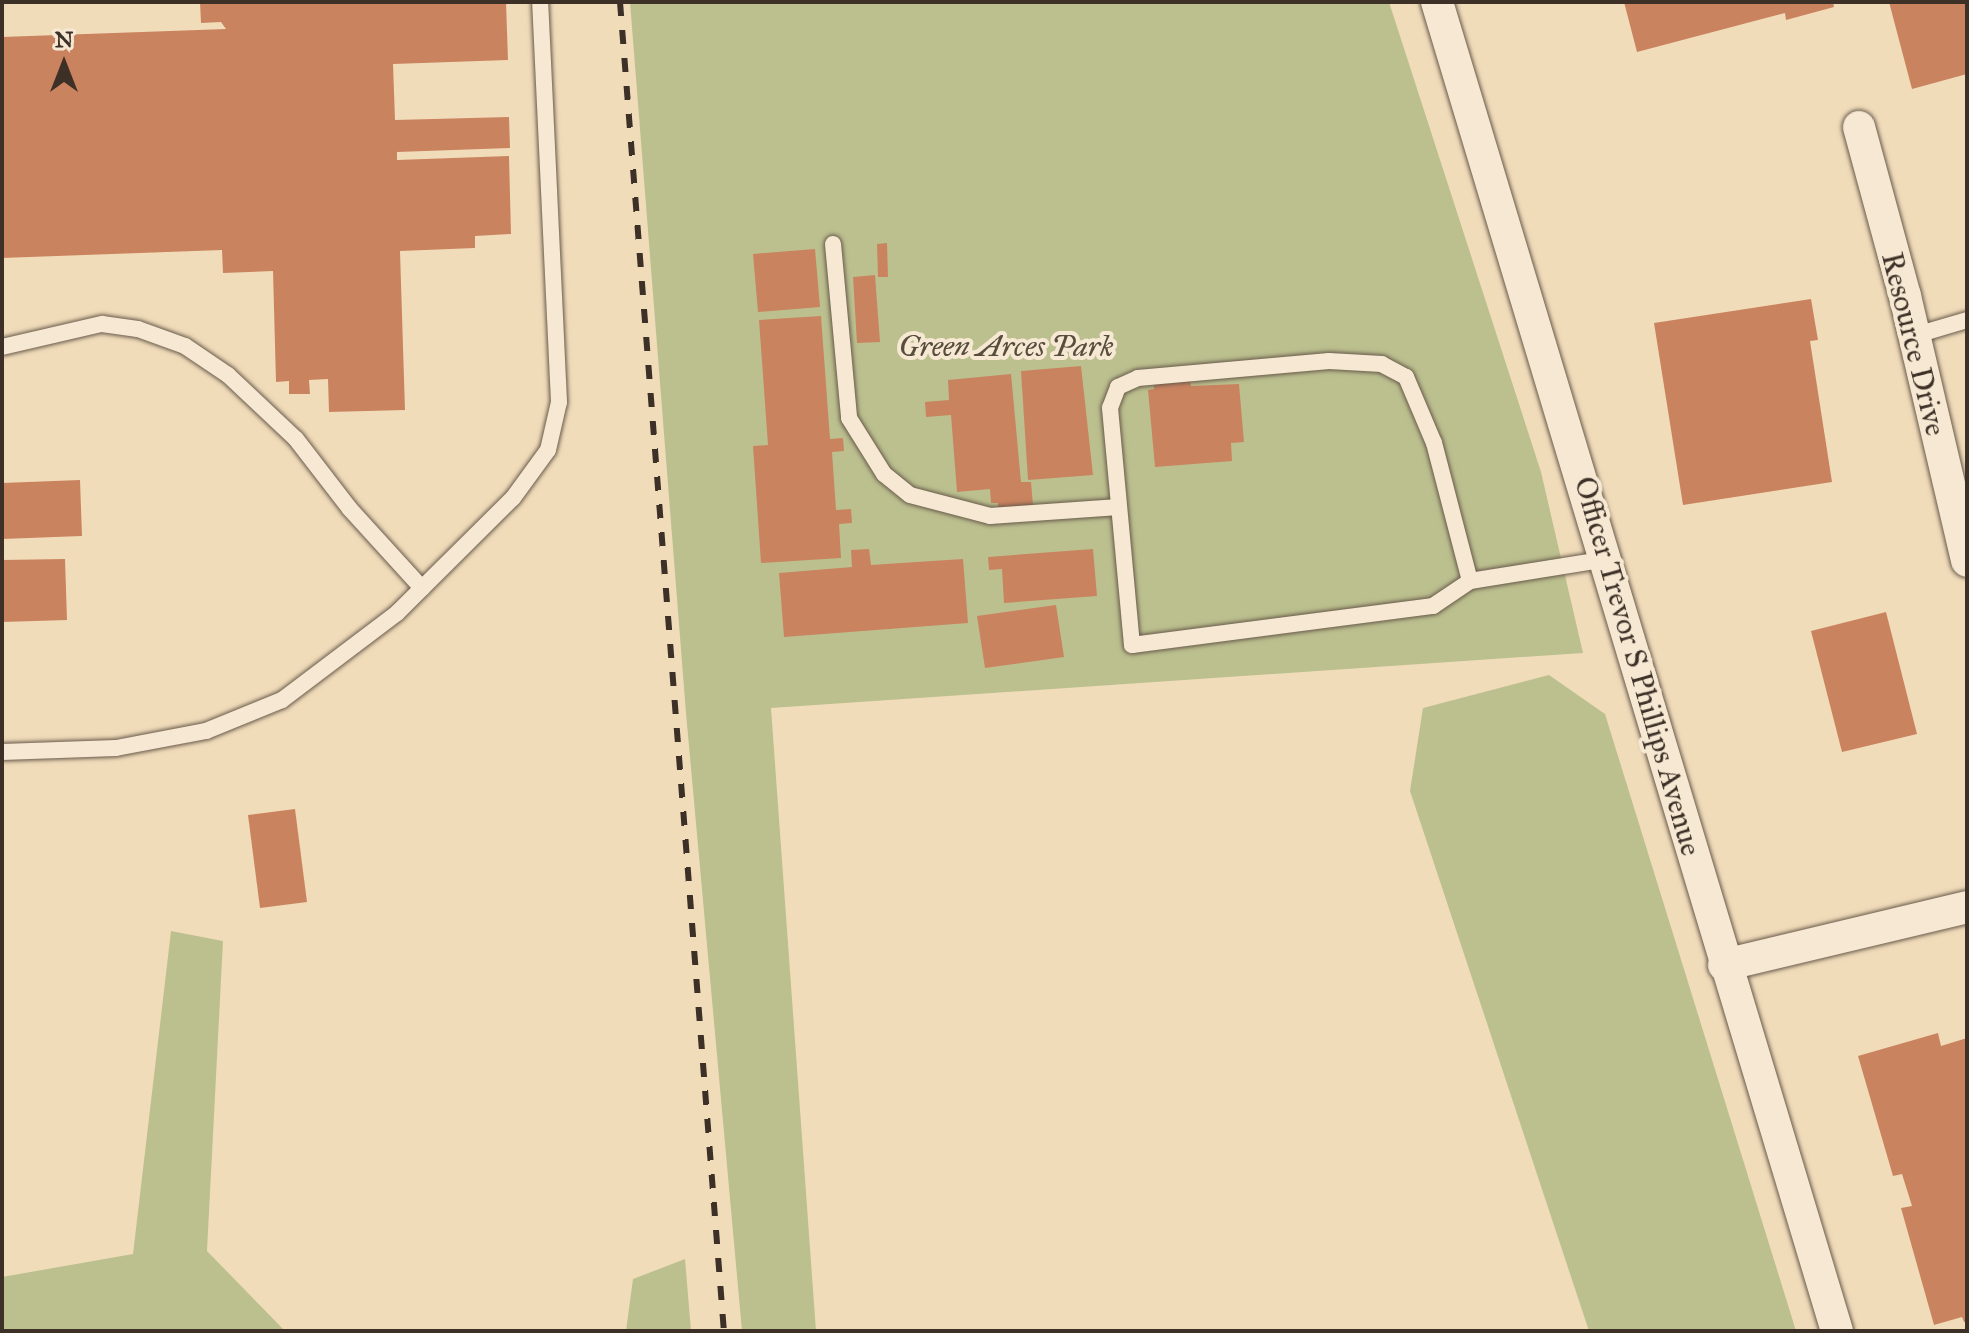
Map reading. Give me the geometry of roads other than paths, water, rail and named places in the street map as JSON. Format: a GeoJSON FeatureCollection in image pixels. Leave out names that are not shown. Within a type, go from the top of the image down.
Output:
{"type":"FeatureCollection","features":[{"type":"Feature","properties":{"kind":"street","name":"Officer Trevor S Phillips Avenue"},"geometry":{"type":"LineString","coordinates":[[1437,2],[1608,559],[1724,965],[1837,1331]]}},
{"type":"Feature","properties":{"kind":"street","name":"Resource Drive"},"geometry":{"type":"LineString","coordinates":[[1859,127],[1913,336],[1955,463],[1967,561]]}},
{"type":"Feature","properties":{"kind":"street"},"geometry":{"type":"LineString","coordinates":[[1724,965],[1967,907]]}},
{"type":"Feature","properties":{"kind":"lane"},"geometry":{"type":"LineString","coordinates":[[2,752],[116,748],[206,731],[282,700],[397,613],[513,498],[548,450],[559,402],[540,2]]}},
{"type":"Feature","properties":{"kind":"lane"},"geometry":{"type":"LineString","coordinates":[[833,244],[849,418],[884,474],[910,495],[990,516],[1119,507]]}},
{"type":"Feature","properties":{"kind":"lane"},"geometry":{"type":"LineString","coordinates":[[1913,336],[1967,320]]}},
{"type":"Feature","properties":{"kind":"lane"},"geometry":{"type":"LineString","coordinates":[[2,347],[102,324],[138,329],[185,346],[228,375],[296,439],[350,509],[422,588]]}},
{"type":"Feature","properties":{"kind":"lane"},"geometry":{"type":"LineString","coordinates":[[1470,581],[1434,443],[1406,377],[1382,364],[1329,361],[1138,378],[1118,387],[1110,408],[1132,645],[1433,606],[1470,581],[1608,559]]}},
{"type":"Feature","properties":{"kind":"railway"},"geometry":{"type":"LineString","coordinates":[[620,2],[724,1331]]}},
{"type":"Feature","properties":{"kind":"park label","name":"Green Arces Park"},"geometry":{"type":"Point","coordinates":[1006,346]}}]}
